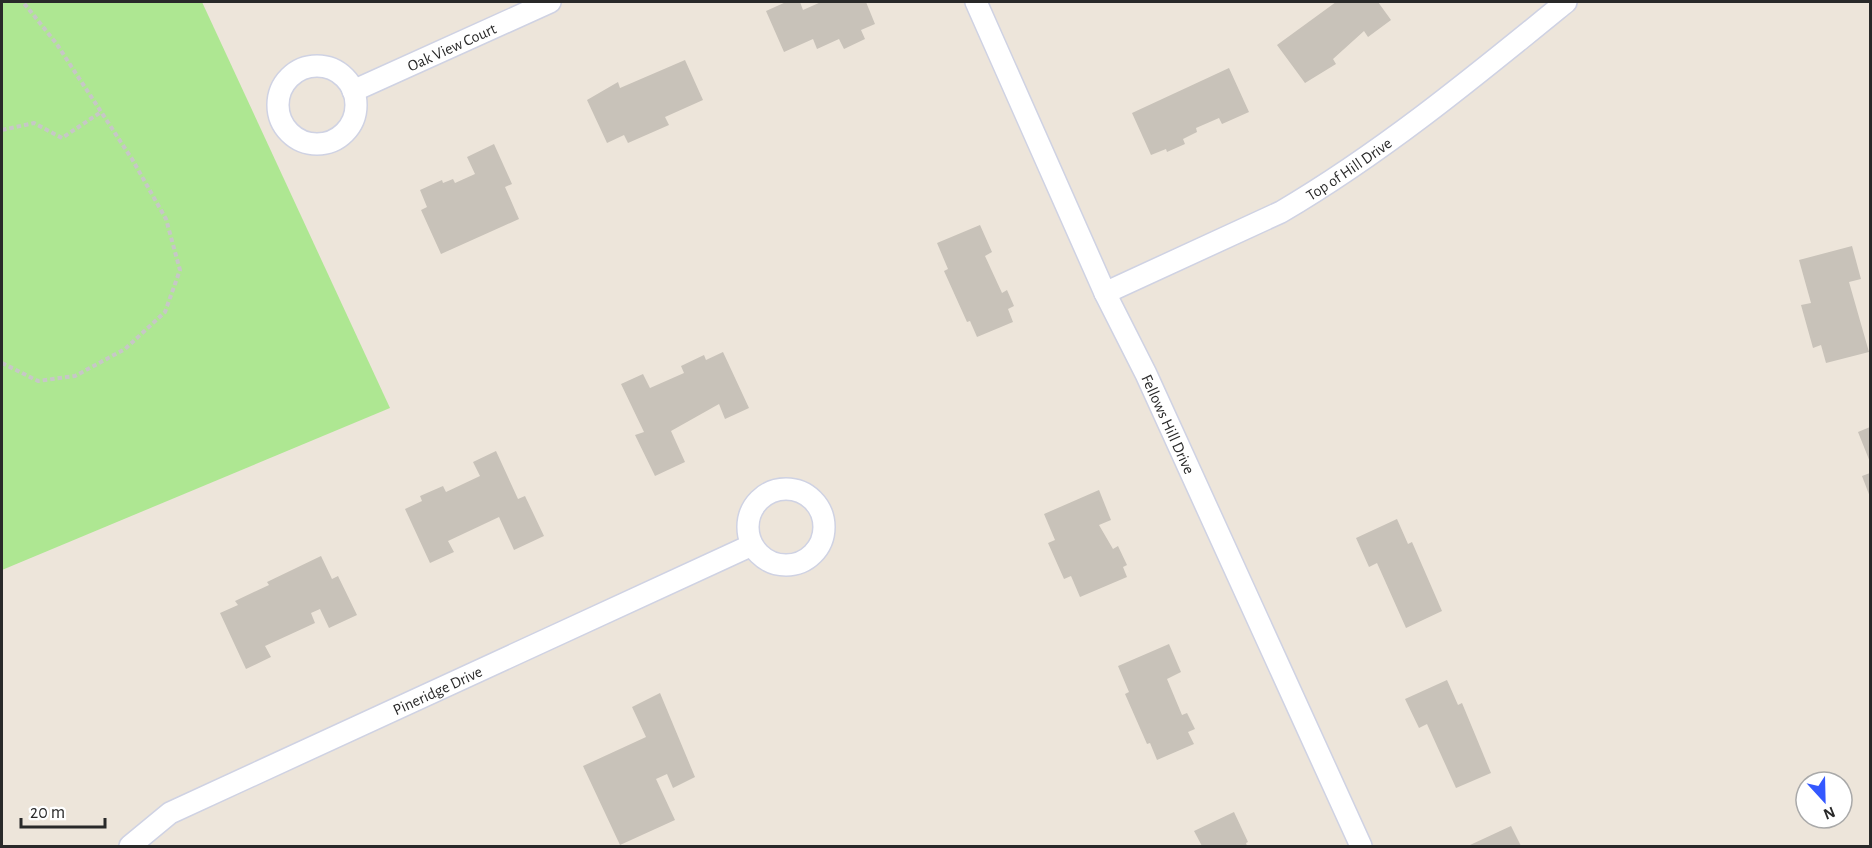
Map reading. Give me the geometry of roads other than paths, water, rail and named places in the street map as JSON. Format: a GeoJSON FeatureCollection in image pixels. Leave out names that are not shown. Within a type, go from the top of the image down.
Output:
{"type":"FeatureCollection","features":[{"type":"Feature","properties":{"kind":"street","name":"Oak View Court"},"geometry":{"type":"LineString","coordinates":[[353,91],[550,2]]}},
{"type":"Feature","properties":{"kind":"street","name":"Fellows Hill Drive"},"geometry":{"type":"LineString","coordinates":[[976,2],[1105,293],[1146,374],[1361,846]]}},
{"type":"Feature","properties":{"kind":"street","name":"Top of Hill Drive"},"geometry":{"type":"LineString","coordinates":[[1105,293],[1281,213],[1307,197],[1413,126],[1566,2]]}},
{"type":"Feature","properties":{"kind":"street","name":"Pineridge Drive"},"geometry":{"type":"LineString","coordinates":[[130,846],[170,813],[752,544]]}}]}
